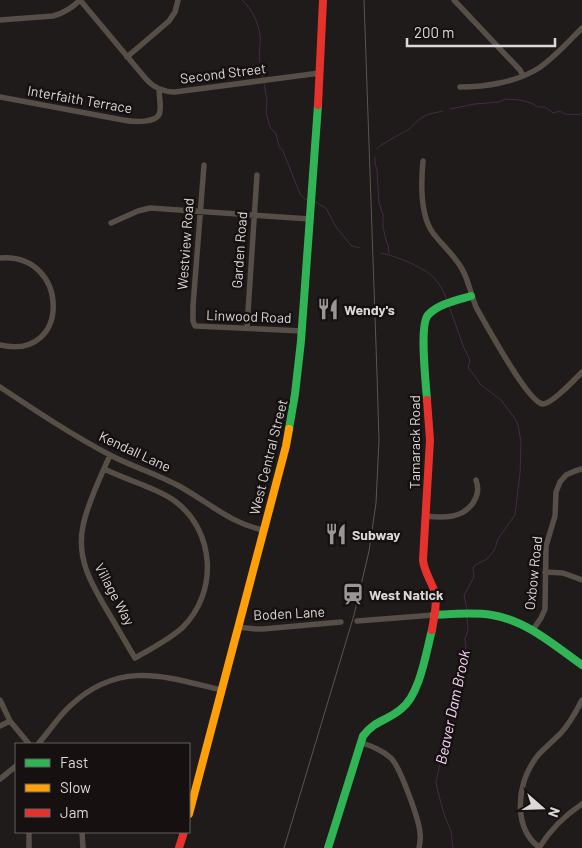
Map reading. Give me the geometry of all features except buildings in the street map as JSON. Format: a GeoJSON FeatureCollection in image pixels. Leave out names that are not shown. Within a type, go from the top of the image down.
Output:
{"type":"FeatureCollection","features":[{"type":"Feature","properties":{"kind":"main road","name":"West Central Street"},"geometry":{"type":"LineString","coordinates":[[190,810],[291,421],[298,378],[302,331],[324,0]]}},
{"type":"Feature","properties":{"kind":"main road","name":"Tamarack Road"},"geometry":{"type":"LineString","coordinates":[[360,742],[371,725],[402,710],[411,700],[418,682],[432,629],[435,601],[434,589],[423,562],[430,431],[423,331],[427,316],[443,306],[471,296]]}},
{"type":"Feature","properties":{"kind":"main road"},"geometry":{"type":"LineString","coordinates":[[434,616],[472,614],[494,615],[506,618],[532,631],[582,665]]}},
{"type":"Feature","properties":{"kind":"main road"},"geometry":{"type":"LineString","coordinates":[[328,848],[360,742]]}},
{"type":"Feature","properties":{"kind":"main road"},"geometry":{"type":"LineString","coordinates":[[179,848],[184,833]]}},
{"type":"Feature","properties":{"kind":"street"},"geometry":{"type":"LineString","coordinates":[[0,20],[53,16],[66,11],[80,0],[150,84],[159,89]]}},
{"type":"Feature","properties":{"kind":"street"},"geometry":{"type":"LineString","coordinates":[[128,57],[170,21],[178,0]]}},
{"type":"Feature","properties":{"kind":"street"},"geometry":{"type":"LineString","coordinates":[[454,0],[520,70],[523,76]]}},
{"type":"Feature","properties":{"kind":"street"},"geometry":{"type":"LineString","coordinates":[[460,87],[497,83],[523,76],[544,64],[582,28]]}},
{"type":"Feature","properties":{"kind":"street","name":"Second Street"},"geometry":{"type":"LineString","coordinates":[[159,89],[175,92],[320,73]]}},
{"type":"Feature","properties":{"kind":"street","name":"Interfaith Terrace"},"geometry":{"type":"LineString","coordinates":[[0,97],[139,122],[153,120],[159,115],[159,89]]}},
{"type":"Feature","properties":{"kind":"street"},"geometry":{"type":"LineString","coordinates":[[423,161],[422,187],[427,222],[432,232],[463,269],[477,309],[520,380],[534,399],[543,404],[550,402],[582,372]]}},
{"type":"Feature","properties":{"kind":"street","name":"Westview Road"},"geometry":{"type":"LineString","coordinates":[[195,326],[193,321],[204,165]]}},
{"type":"Feature","properties":{"kind":"street","name":"Garden Road"},"geometry":{"type":"LineString","coordinates":[[246,328],[257,175]]}},
{"type":"Feature","properties":{"kind":"street"},"geometry":{"type":"LineString","coordinates":[[111,223],[138,211],[150,208],[310,219]]}},
{"type":"Feature","properties":{"kind":"street"},"geometry":{"type":"LineString","coordinates":[[0,258],[24,261],[40,272],[51,289],[54,309],[49,327],[37,341],[18,347],[0,345]]}},
{"type":"Feature","properties":{"kind":"street","name":"Linwood Road"},"geometry":{"type":"LineString","coordinates":[[195,326],[302,331]]}},
{"type":"Feature","properties":{"kind":"street","name":"Kendall Lane"},"geometry":{"type":"LineString","coordinates":[[0,387],[60,426],[110,455],[178,486],[233,520],[263,530]]}},
{"type":"Feature","properties":{"kind":"street","name":"Village Way"},"geometry":{"type":"LineString","coordinates":[[104,469],[157,492],[176,502],[186,510],[197,526],[207,553],[206,581],[202,596],[192,615],[170,637],[135,658],[91,583],[85,568],[82,552],[84,520],[104,469],[110,455]]}},
{"type":"Feature","properties":{"kind":"street","name":"Oxbow Road"},"geometry":{"type":"LineString","coordinates":[[532,631],[545,609],[546,546],[555,516],[555,496],[558,487],[566,476],[582,469]]}},
{"type":"Feature","properties":{"kind":"street"},"geometry":{"type":"LineString","coordinates":[[425,516],[449,517],[466,511],[476,497],[478,486],[476,480]]}},
{"type":"Feature","properties":{"kind":"street"},"geometry":{"type":"LineString","coordinates":[[546,572],[563,573],[582,580]]}},
{"type":"Feature","properties":{"kind":"street"},"geometry":{"type":"LineString","coordinates":[[357,621],[434,616]]}},
{"type":"Feature","properties":{"kind":"street","name":"Boden Lane"},"geometry":{"type":"LineString","coordinates":[[238,627],[263,629],[341,622]]}},
{"type":"Feature","properties":{"kind":"street"},"geometry":{"type":"LineString","coordinates":[[39,743],[76,701],[94,688],[115,680],[136,675],[156,676],[175,678],[221,690]]}},
{"type":"Feature","properties":{"kind":"street"},"geometry":{"type":"LineString","coordinates":[[0,700],[10,722],[28,743]]}},
{"type":"Feature","properties":{"kind":"street"},"geometry":{"type":"LineString","coordinates":[[582,700],[562,732],[535,760],[523,785],[520,806],[523,826],[531,841],[539,848],[557,824],[582,804]]}},
{"type":"Feature","properties":{"kind":"street"},"geometry":{"type":"LineString","coordinates":[[0,726],[10,722]]}},
{"type":"Feature","properties":{"kind":"street"},"geometry":{"type":"LineString","coordinates":[[360,742],[381,751],[396,764],[419,826],[421,835],[419,848]]}},
{"type":"Feature","properties":{"kind":"street"},"geometry":{"type":"LineString","coordinates":[[0,779],[15,767]]}},
{"type":"Feature","properties":{"kind":"street"},"geometry":{"type":"LineString","coordinates":[[29,833],[29,848]]}},
{"type":"Feature","properties":{"kind":"street"},"geometry":{"type":"LineString","coordinates":[[82,833],[82,848]]}},
{"type":"Feature","properties":{"kind":"waterway","name":"Beaver Dam Brook"},"geometry":{"type":"LineString","coordinates":[[242,0],[252,12],[259,30],[259,60],[263,79]]}},
{"type":"Feature","properties":{"kind":"waterway","name":"Beaver Dam Brook"},"geometry":{"type":"LineString","coordinates":[[264,83],[267,100],[266,113],[270,127],[276,134],[279,146],[283,151],[300,194],[309,201]]}},
{"type":"Feature","properties":{"kind":"waterway"},"geometry":{"type":"LineString","coordinates":[[450,109],[499,102],[505,99],[520,100],[538,107],[545,107],[553,113],[560,111],[568,114],[579,115],[582,113]]}},
{"type":"Feature","properties":{"kind":"waterway"},"geometry":{"type":"LineString","coordinates":[[377,149],[408,130],[425,116],[443,111]]}},
{"type":"Feature","properties":{"kind":"waterway"},"geometry":{"type":"LineString","coordinates":[[375,157],[379,203],[383,215],[383,227],[389,253]]}},
{"type":"Feature","properties":{"kind":"waterway","name":"Beaver Dam Brook"},"geometry":{"type":"LineString","coordinates":[[315,202],[326,208],[336,227],[349,243],[360,248]]}},
{"type":"Feature","properties":{"kind":"waterway","name":"Beaver Dam Brook"},"geometry":{"type":"LineString","coordinates":[[381,253],[410,263],[431,275],[440,286],[447,300]]}},
{"type":"Feature","properties":{"kind":"waterway","name":"Beaver Dam Brook"},"geometry":{"type":"LineString","coordinates":[[449,306],[470,360],[468,368],[481,385],[501,400],[515,419],[521,442],[520,473],[515,515],[498,539],[492,553],[487,559],[473,568],[474,577],[464,595],[467,610]]}},
{"type":"Feature","properties":{"kind":"waterway","name":"Beaver Dam Brook"},"geometry":{"type":"LineString","coordinates":[[453,848],[451,831],[444,814],[436,782],[441,759],[440,748],[446,738],[456,677],[466,647],[467,617]]}},
{"type":"Feature","properties":{"kind":"railway"},"geometry":{"type":"LineString","coordinates":[[284,848],[354,615],[369,551],[376,503],[379,440],[364,0]]}},
{"type":"Feature","properties":{"kind":"traffic: fast"},"geometry":{"type":"LineString","coordinates":[[289,429],[301,341],[318,105]]}},
{"type":"Feature","properties":{"kind":"traffic: fast"},"geometry":{"type":"LineString","coordinates":[[427,400],[423,342],[425,321],[428,315],[437,308],[471,296]]}},
{"type":"Feature","properties":{"kind":"traffic: fast"},"geometry":{"type":"LineString","coordinates":[[434,615],[492,615],[517,622],[540,635],[582,665]]}},
{"type":"Feature","properties":{"kind":"traffic: fast"},"geometry":{"type":"LineString","coordinates":[[328,848],[363,736],[372,727],[396,713],[408,702],[418,684],[432,630]]}},
{"type":"Feature","properties":{"kind":"traffic: slow"},"geometry":{"type":"LineString","coordinates":[[190,810],[289,429]]}},
{"type":"Feature","properties":{"kind":"traffic: jam"},"geometry":{"type":"LineString","coordinates":[[318,105],[323,0]]}},
{"type":"Feature","properties":{"kind":"traffic: jam"},"geometry":{"type":"LineString","coordinates":[[427,400],[430,440],[423,560],[436,599],[432,630]]}},
{"type":"Feature","properties":{"kind":"traffic: jam"},"geometry":{"type":"LineString","coordinates":[[179,848],[184,833]]}},
{"type":"Feature","properties":{"kind":"place","name":"Wendy's"},"geometry":{"type":"Point","coordinates":[328,309]}},
{"type":"Feature","properties":{"kind":"place","name":"Subway"},"geometry":{"type":"Point","coordinates":[336,534]}},
{"type":"Feature","properties":{"kind":"place","name":"West Natick"},"geometry":{"type":"Point","coordinates":[353,594]}}]}
